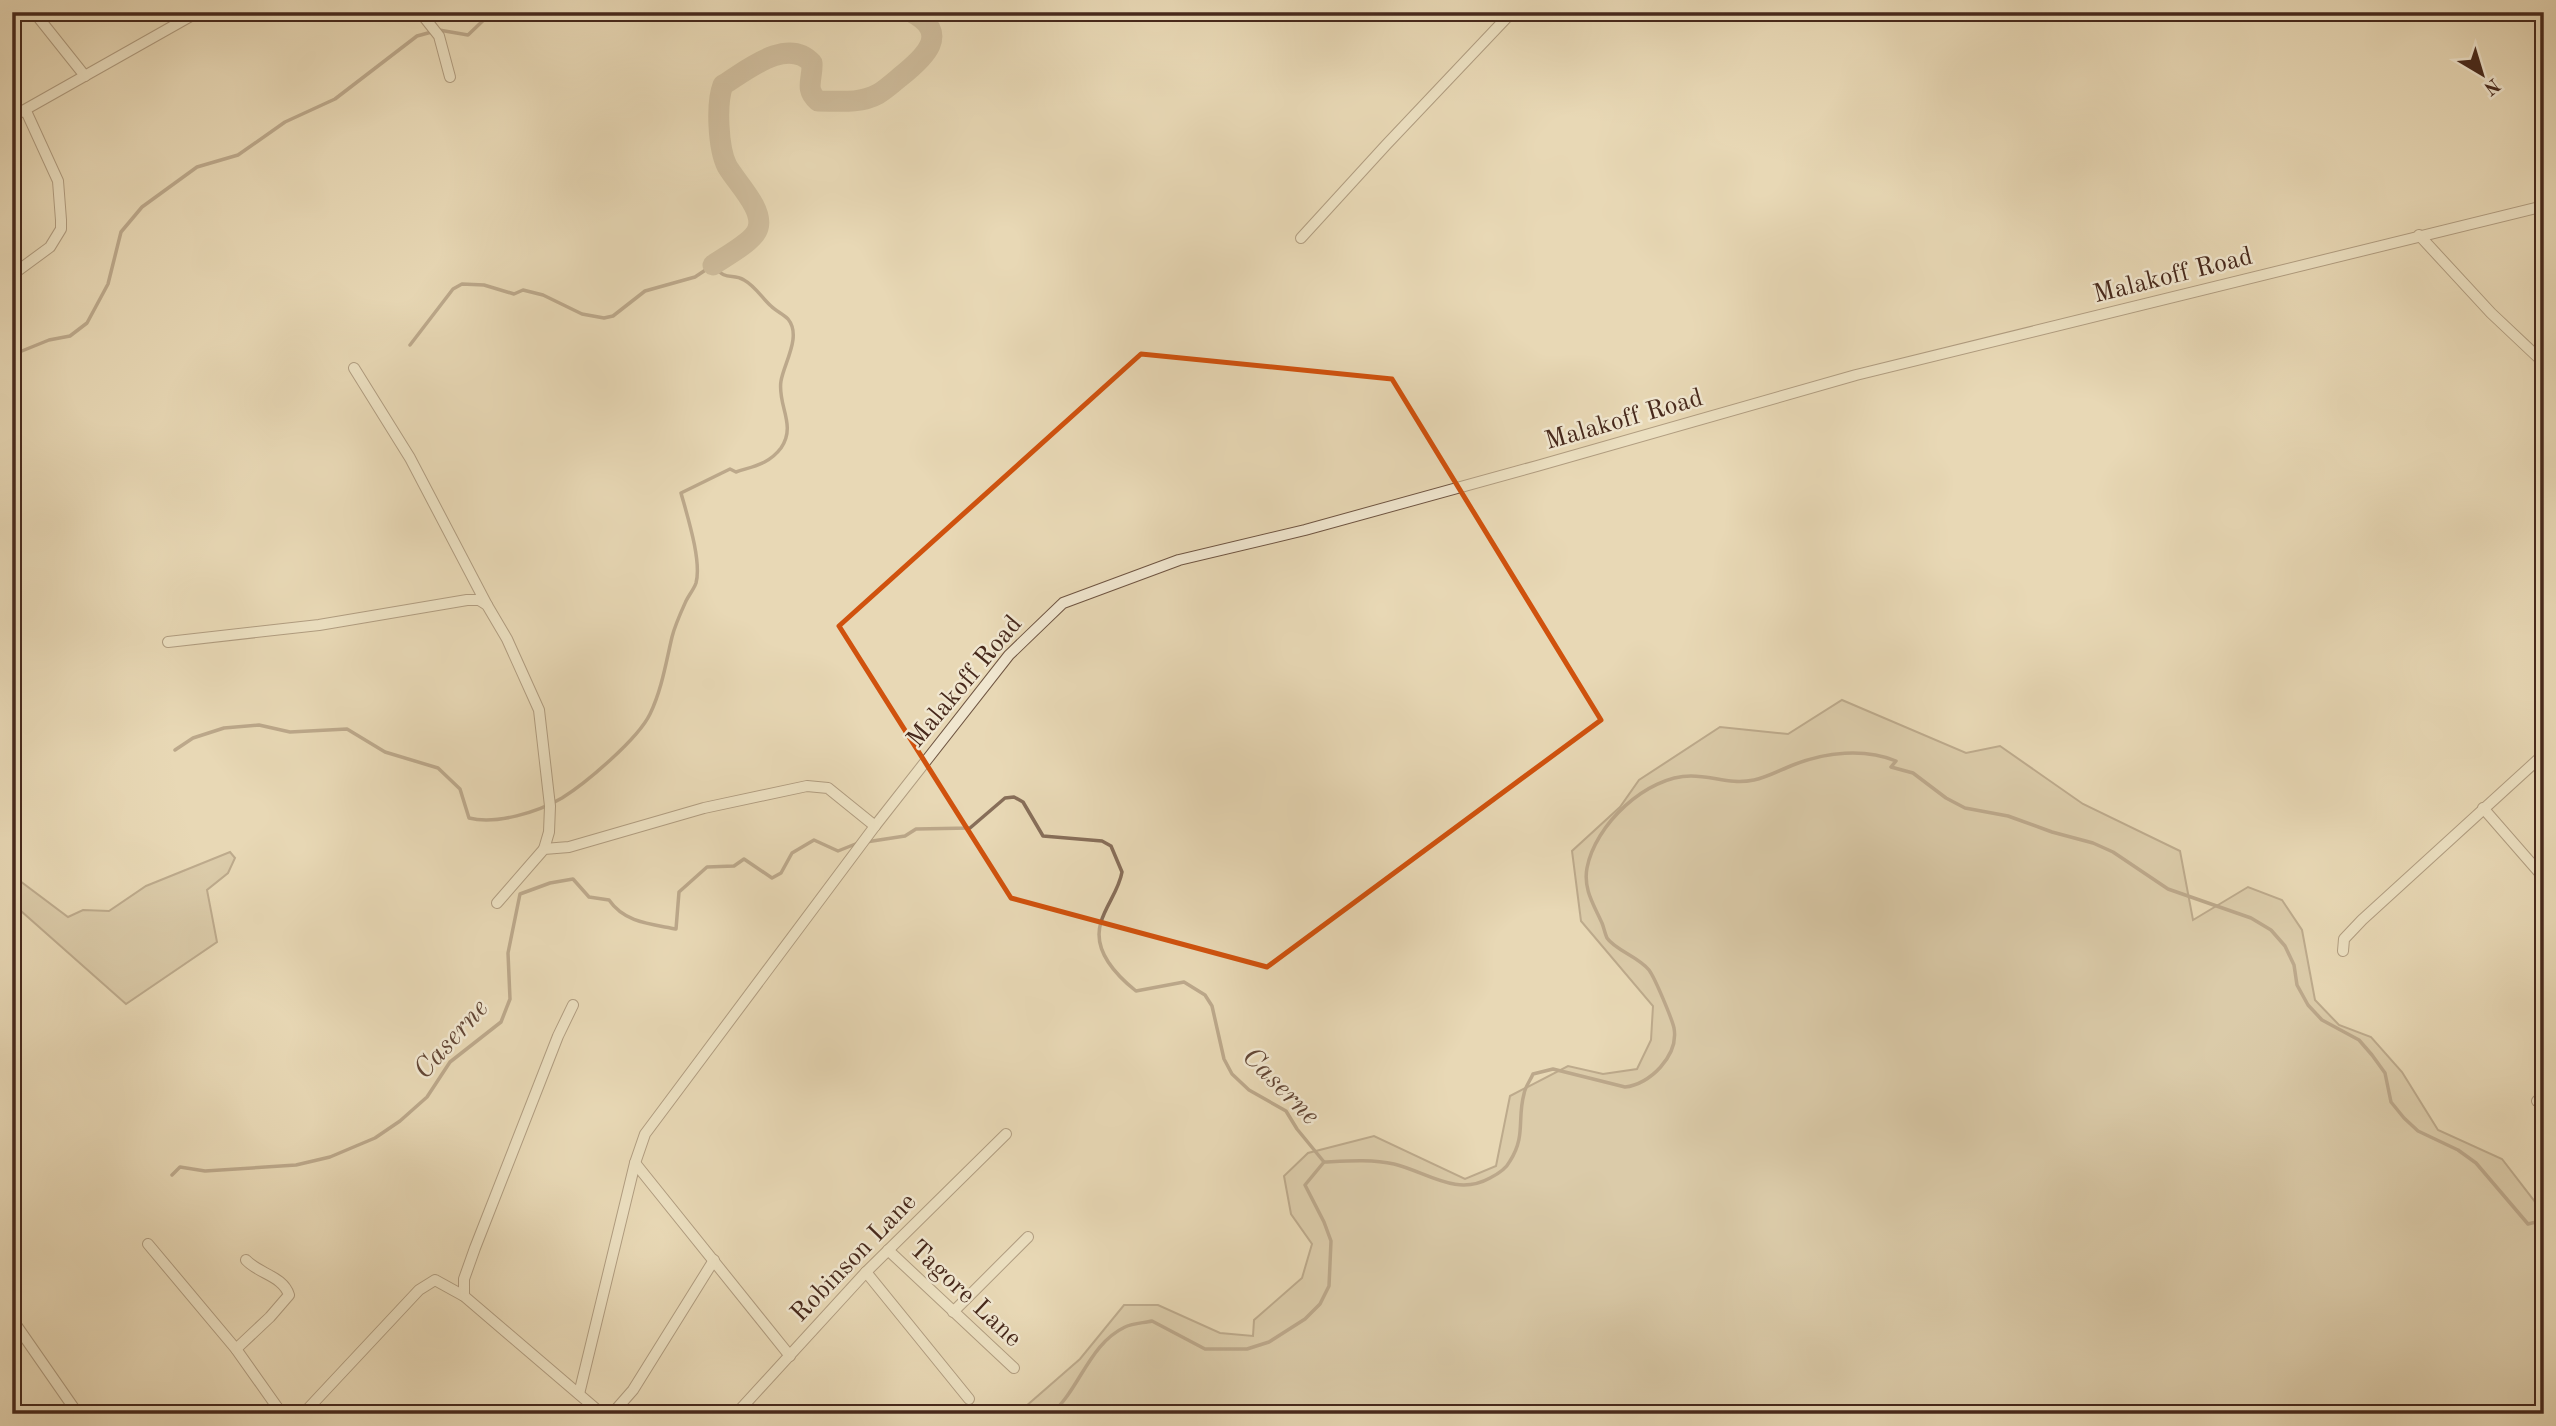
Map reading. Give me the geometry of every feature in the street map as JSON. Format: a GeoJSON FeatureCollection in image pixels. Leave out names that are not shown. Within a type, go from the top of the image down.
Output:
{"type":"FeatureCollection","features":[{"type":"Feature","properties":{"kind":"street"},"geometry":{"type":"LineString","coordinates":[[12,18],[14,12]]}},
{"type":"Feature","properties":{"kind":"street"},"geometry":{"type":"LineString","coordinates":[[34,12],[85,76]]}},
{"type":"Feature","properties":{"kind":"street"},"geometry":{"type":"LineString","coordinates":[[12,117],[198,12]]}},
{"type":"Feature","properties":{"kind":"street"},"geometry":{"type":"LineString","coordinates":[[420,12],[439,36],[450,77]]}},
{"type":"Feature","properties":{"kind":"street"},"geometry":{"type":"LineString","coordinates":[[1301,238],[1512,12]]}},
{"type":"Feature","properties":{"kind":"street"},"geometry":{"type":"LineString","coordinates":[[12,275],[50,247],[61,229],[58,181],[26,111]]}},
{"type":"Feature","properties":{"kind":"street","name":"Malakoff Road"},"geometry":{"type":"LineString","coordinates":[[579,1394],[635,1163],[645,1134],[875,826],[1009,656],[1063,603],[1179,560],[1305,530],[1856,375],[2544,206]]}},
{"type":"Feature","properties":{"kind":"street"},"geometry":{"type":"LineString","coordinates":[[2419,235],[2491,313],[2544,363]]}},
{"type":"Feature","properties":{"kind":"street"},"geometry":{"type":"LineString","coordinates":[[354,368],[410,458],[507,639],[539,710],[550,813],[549,832],[544,849],[497,903]]}},
{"type":"Feature","properties":{"kind":"street"},"geometry":{"type":"LineString","coordinates":[[168,642],[319,625],[467,600],[479,600],[487,605]]}},
{"type":"Feature","properties":{"kind":"street"},"geometry":{"type":"LineString","coordinates":[[2343,951],[2344,939],[2362,920],[2544,754]]}},
{"type":"Feature","properties":{"kind":"street"},"geometry":{"type":"LineString","coordinates":[[544,849],[569,846],[704,808],[807,786],[828,788],[875,826]]}},
{"type":"Feature","properties":{"kind":"street"},"geometry":{"type":"LineString","coordinates":[[2483,808],[2544,878]]}},
{"type":"Feature","properties":{"kind":"street"},"geometry":{"type":"LineString","coordinates":[[464,1296],[464,1279],[475,1248],[558,1036],[573,1005]]}},
{"type":"Feature","properties":{"kind":"street","name":"Robinson Lane"},"geometry":{"type":"LineString","coordinates":[[736,1414],[866,1272],[1006,1134]]}},
{"type":"Feature","properties":{"kind":"street"},"geometry":{"type":"LineString","coordinates":[[635,1163],[790,1356]]}},
{"type":"Feature","properties":{"kind":"street"},"geometry":{"type":"LineString","coordinates":[[953,1312],[1028,1237]]}},
{"type":"Feature","properties":{"kind":"street"},"geometry":{"type":"LineString","coordinates":[[148,1244],[236,1349],[282,1414]]}},
{"type":"Feature","properties":{"kind":"street","name":"Tagore Lane"},"geometry":{"type":"LineString","coordinates":[[888,1250],[1014,1368]]}},
{"type":"Feature","properties":{"kind":"street"},"geometry":{"type":"LineString","coordinates":[[236,1349],[289,1295],[280,1280],[262,1273],[246,1260]]}},
{"type":"Feature","properties":{"kind":"street"},"geometry":{"type":"LineString","coordinates":[[612,1414],[633,1390],[714,1260]]}},
{"type":"Feature","properties":{"kind":"street"},"geometry":{"type":"LineString","coordinates":[[866,1272],[969,1399]]}},
{"type":"Feature","properties":{"kind":"street"},"geometry":{"type":"LineString","coordinates":[[303,1414],[419,1290],[435,1280],[464,1296],[602,1414]]}},
{"type":"Feature","properties":{"kind":"street"},"geometry":{"type":"LineString","coordinates":[[12,1319],[73,1411]]}},
{"type":"Feature","properties":{"kind":"highlighted area"},"geometry":{"type":"Polygon","coordinates":[[[1141,354],[1392,379],[1601,720],[1267,967],[1011,898],[839,626],[1141,354]]]}},
{"type":"Feature","properties":{"kind":"shaded area"},"geometry":{"type":"Polygon","coordinates":[[[1842,700],[1966,753],[2000,746],[2083,804],[2180,851],[2193,920],[2248,887],[2282,900],[2302,930],[2315,1000],[2339,1025],[2371,1037],[2402,1072],[2438,1130],[2502,1159],[2542,1211],[2544,1210],[2544,1414],[1017,1414],[1080,1359],[1124,1305],[1158,1305],[1220,1333],[1253,1336],[1254,1320],[1302,1278],[1312,1244],[1291,1214],[1284,1176],[1308,1153],[1374,1136],[1465,1179],[1496,1166],[1510,1096],[1568,1066],[1603,1074],[1637,1069],[1651,1040],[1653,1006],[1581,921],[1572,851],[1620,807],[1639,780],[1720,727],[1788,734],[1842,700]]]}},
{"type":"Feature","properties":{"kind":"shaded area"},"geometry":{"type":"Polygon","coordinates":[[[230,852],[235,858],[228,873],[207,890],[217,942],[126,1004],[12,903],[12,875],[68,917],[83,910],[109,911],[146,886],[230,852]]]}},
{"type":"Feature","properties":{"kind":"waterway"},"geometry":{"type":"LineString","coordinates":[[12,355],[49,340],[70,336],[87,323],[108,284],[121,232],[142,207],[197,167],[238,155],[285,122],[335,99],[417,36],[439,30],[468,35],[492,12]]}},
{"type":"Feature","properties":{"kind":"waterway"},"geometry":{"type":"LineString","coordinates":[[713,265],[751,238],[756,233],[759,221],[753,204],[724,158],[719,114],[723,85],[767,59],[791,53],[812,63],[810,88],[818,101],[849,101],[871,97],[909,70],[930,45],[930,28],[911,12]]}},
{"type":"Feature","properties":{"kind":"waterway"},"geometry":{"type":"LineString","coordinates":[[175,750],[193,738],[224,728],[259,725],[290,732],[347,729],[385,752],[438,768],[460,789],[469,818],[492,820],[529,812],[562,798],[610,760],[635,736],[650,714],[661,685],[675,628],[695,585],[697,574],[693,538],[681,493],[730,469],[736,472],[761,464],[781,448],[787,431],[781,381],[793,341],[792,326],[788,319],[748,283],[740,278],[722,274],[713,265],[695,277],[645,291],[613,316],[604,318],[582,314],[543,295],[523,290],[514,294],[484,285],[462,284],[453,289],[410,345]]}},
{"type":"Feature","properties":{"kind":"waterway"},"geometry":{"type":"LineString","coordinates":[[1051,1414],[1070,1392],[1102,1344],[1128,1326],[1152,1321],[1205,1349],[1247,1349],[1269,1342],[1305,1319],[1320,1304],[1329,1286],[1331,1241],[1305,1185],[1324,1162],[1386,1162],[1453,1184],[1477,1183],[1502,1171],[1515,1152],[1520,1135],[1522,1103],[1533,1074],[1553,1069],[1625,1087],[1652,1075],[1672,1049],[1674,1028],[1649,970],[1607,938],[1590,897],[1587,868],[1600,835],[1625,806],[1640,794],[1674,778],[1699,776],[1737,781],[1754,780],[1819,757],[1845,753],[1871,754],[1896,761],[1891,767],[1913,773],[1946,798],[1965,808],[2008,816],[2093,843],[2113,852],[2168,889],[2251,918],[2271,930],[2285,946],[2294,965],[2297,985],[2308,1005],[2322,1020],[2359,1040],[2372,1055],[2385,1073],[2391,1102],[2404,1118],[2418,1131],[2458,1150],[2476,1163],[2528,1224],[2544,1220]]}},
{"type":"Feature","properties":{"kind":"waterway","name":"Caserne"},"geometry":{"type":"LineString","coordinates":[[866,842],[905,836],[916,829],[970,828],[1005,798],[1014,797],[1023,802],[1043,836],[1102,841],[1111,846],[1122,872],[1099,932],[1103,952],[1114,970],[1136,991],[1184,982],[1205,995],[1212,1006],[1224,1059],[1232,1074],[1249,1090],[1286,1111],[1324,1162]]}},
{"type":"Feature","properties":{"kind":"waterway","name":"Caserne"},"geometry":{"type":"LineString","coordinates":[[172,1175],[180,1167],[205,1171],[296,1165],[330,1157],[375,1138],[400,1121],[427,1097],[450,1062],[501,1022],[510,999],[508,953],[520,894],[550,883],[573,879],[589,897],[609,900],[615,908],[631,918],[676,929],[679,892],[707,867],[734,866],[744,859],[772,878],[781,873],[792,853],[814,840],[838,851],[858,843]]}}]}
